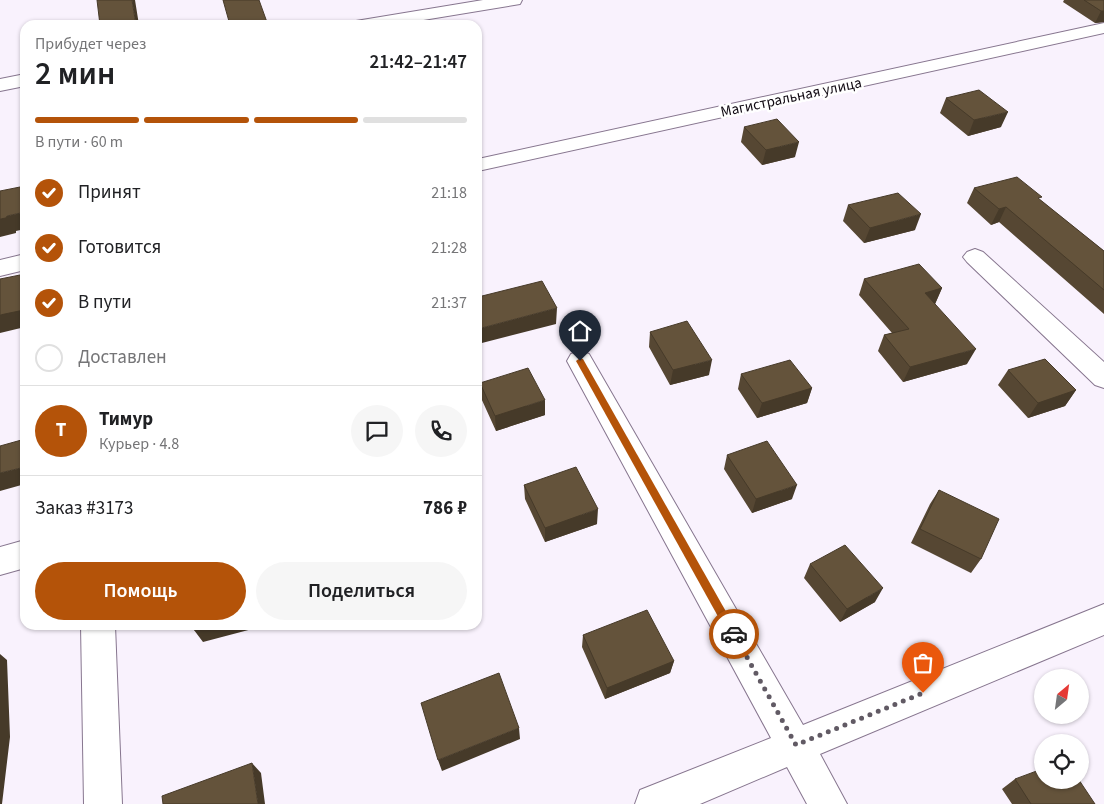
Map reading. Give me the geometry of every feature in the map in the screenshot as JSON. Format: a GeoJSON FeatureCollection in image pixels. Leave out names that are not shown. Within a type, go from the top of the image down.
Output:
{"type":"FeatureCollection","features":[{"type":"Feature","properties":{"kind":"street"},"geometry":{"type":"LineString","coordinates":[[392,20],[514,0]]}},
{"type":"Feature","properties":{"kind":"street","name":"Магистральная улица"},"geometry":{"type":"LineString","coordinates":[[482,164],[1104,28]]}},
{"type":"Feature","properties":{"kind":"street"},"geometry":{"type":"LineString","coordinates":[[0,85],[20,81]]}},
{"type":"Feature","properties":{"kind":"street"},"geometry":{"type":"LineString","coordinates":[[975,257],[1104,378]]}},
{"type":"Feature","properties":{"kind":"street"},"geometry":{"type":"LineString","coordinates":[[0,268],[20,263]]}},
{"type":"Feature","properties":{"kind":"street"},"geometry":{"type":"LineString","coordinates":[[580,361],[828,804]]}},
{"type":"Feature","properties":{"kind":"street"},"geometry":{"type":"LineString","coordinates":[[0,561],[20,555]]}},
{"type":"Feature","properties":{"kind":"street"},"geometry":{"type":"LineString","coordinates":[[654,804],[1104,619]]}},
{"type":"Feature","properties":{"kind":"street"},"geometry":{"type":"LineString","coordinates":[[98,630],[103,804]]}},
{"type":"Feature","properties":{"kind":"building"},"geometry":{"type":"Polygon","coordinates":[[[97,0],[132,0],[135,20],[99,20],[97,0]]]}},
{"type":"Feature","properties":{"kind":"building"},"geometry":{"type":"Polygon","coordinates":[[[223,0],[259,0],[266,20],[229,20],[223,0]]]}},
{"type":"Feature","properties":{"kind":"building"},"geometry":{"type":"Polygon","coordinates":[[[1084,0],[1104,0],[1104,11],[1101,11],[1084,0]]]}},
{"type":"Feature","properties":{"kind":"building"},"geometry":{"type":"Polygon","coordinates":[[[979,90],[1008,112],[974,120],[946,98],[979,90]]]}},
{"type":"Feature","properties":{"kind":"building"},"geometry":{"type":"Polygon","coordinates":[[[777,119],[799,142],[766,150],[744,127],[777,119]]]}},
{"type":"Feature","properties":{"kind":"building"},"geometry":{"type":"Polygon","coordinates":[[[1017,177],[1042,197],[1038,198],[1104,251],[1104,290],[1006,207],[999,209],[974,188],[1017,177]]]}},
{"type":"Feature","properties":{"kind":"building"},"geometry":{"type":"Polygon","coordinates":[[[20,187],[20,213],[0,219],[0,191],[20,187]]]}},
{"type":"Feature","properties":{"kind":"building"},"geometry":{"type":"Polygon","coordinates":[[[898,193],[921,214],[870,228],[848,205],[898,193]]]}},
{"type":"Feature","properties":{"kind":"building"},"geometry":{"type":"Polygon","coordinates":[[[919,264],[942,288],[925,293],[976,349],[910,367],[884,335],[909,329],[864,279],[919,264]]]}},
{"type":"Feature","properties":{"kind":"building"},"geometry":{"type":"Polygon","coordinates":[[[20,275],[20,311],[0,315],[0,279],[20,275]]]}},
{"type":"Feature","properties":{"kind":"building"},"geometry":{"type":"Polygon","coordinates":[[[542,281],[557,308],[482,328],[482,296],[542,281]]]}},
{"type":"Feature","properties":{"kind":"building"},"geometry":{"type":"Polygon","coordinates":[[[687,321],[712,360],[673,370],[650,332],[687,321]]]}},
{"type":"Feature","properties":{"kind":"building"},"geometry":{"type":"Polygon","coordinates":[[[1045,359],[1076,390],[1038,403],[1008,370],[1045,359]]]}},
{"type":"Feature","properties":{"kind":"building"},"geometry":{"type":"Polygon","coordinates":[[[790,360],[812,388],[762,403],[741,374],[790,360]]]}},
{"type":"Feature","properties":{"kind":"building"},"geometry":{"type":"Polygon","coordinates":[[[528,368],[545,400],[495,416],[482,387],[482,382],[528,368]]]}},
{"type":"Feature","properties":{"kind":"building"},"geometry":{"type":"Polygon","coordinates":[[[20,440],[20,468],[0,473],[0,446],[20,440]]]}},
{"type":"Feature","properties":{"kind":"building"},"geometry":{"type":"Polygon","coordinates":[[[767,441],[797,485],[756,499],[727,455],[767,441]]]}},
{"type":"Feature","properties":{"kind":"building"},"geometry":{"type":"Polygon","coordinates":[[[576,467],[598,509],[545,528],[524,485],[576,467]]]}},
{"type":"Feature","properties":{"kind":"building"},"geometry":{"type":"Polygon","coordinates":[[[939,490],[999,519],[981,559],[920,529],[939,490]]]}},
{"type":"Feature","properties":{"kind":"building"},"geometry":{"type":"Polygon","coordinates":[[[845,545],[883,588],[847,609],[810,564],[845,545]]]}},
{"type":"Feature","properties":{"kind":"building"},"geometry":{"type":"Polygon","coordinates":[[[647,610],[674,661],[607,688],[583,635],[647,610]]]}},
{"type":"Feature","properties":{"kind":"building"},"geometry":{"type":"Polygon","coordinates":[[[499,673],[519,728],[438,760],[421,703],[499,673]]]}},
{"type":"Feature","properties":{"kind":"building"},"geometry":{"type":"Polygon","coordinates":[[[252,763],[258,804],[163,804],[162,796],[252,763]]]}},
{"type":"Feature","properties":{"kind":"building"},"geometry":{"type":"Polygon","coordinates":[[[1034,772],[1034,789],[1085,789],[1095,804],[1031,804],[1015,779],[1034,772]]]}},
{"type":"Feature","properties":{"kind":"way so far"},"geometry":{"type":"LineString","coordinates":[[734,634],[796,745],[923,693]]}},
{"type":"Feature","properties":{"kind":"route"},"geometry":{"type":"LineString","coordinates":[[580,361],[734,634]]}}]}
